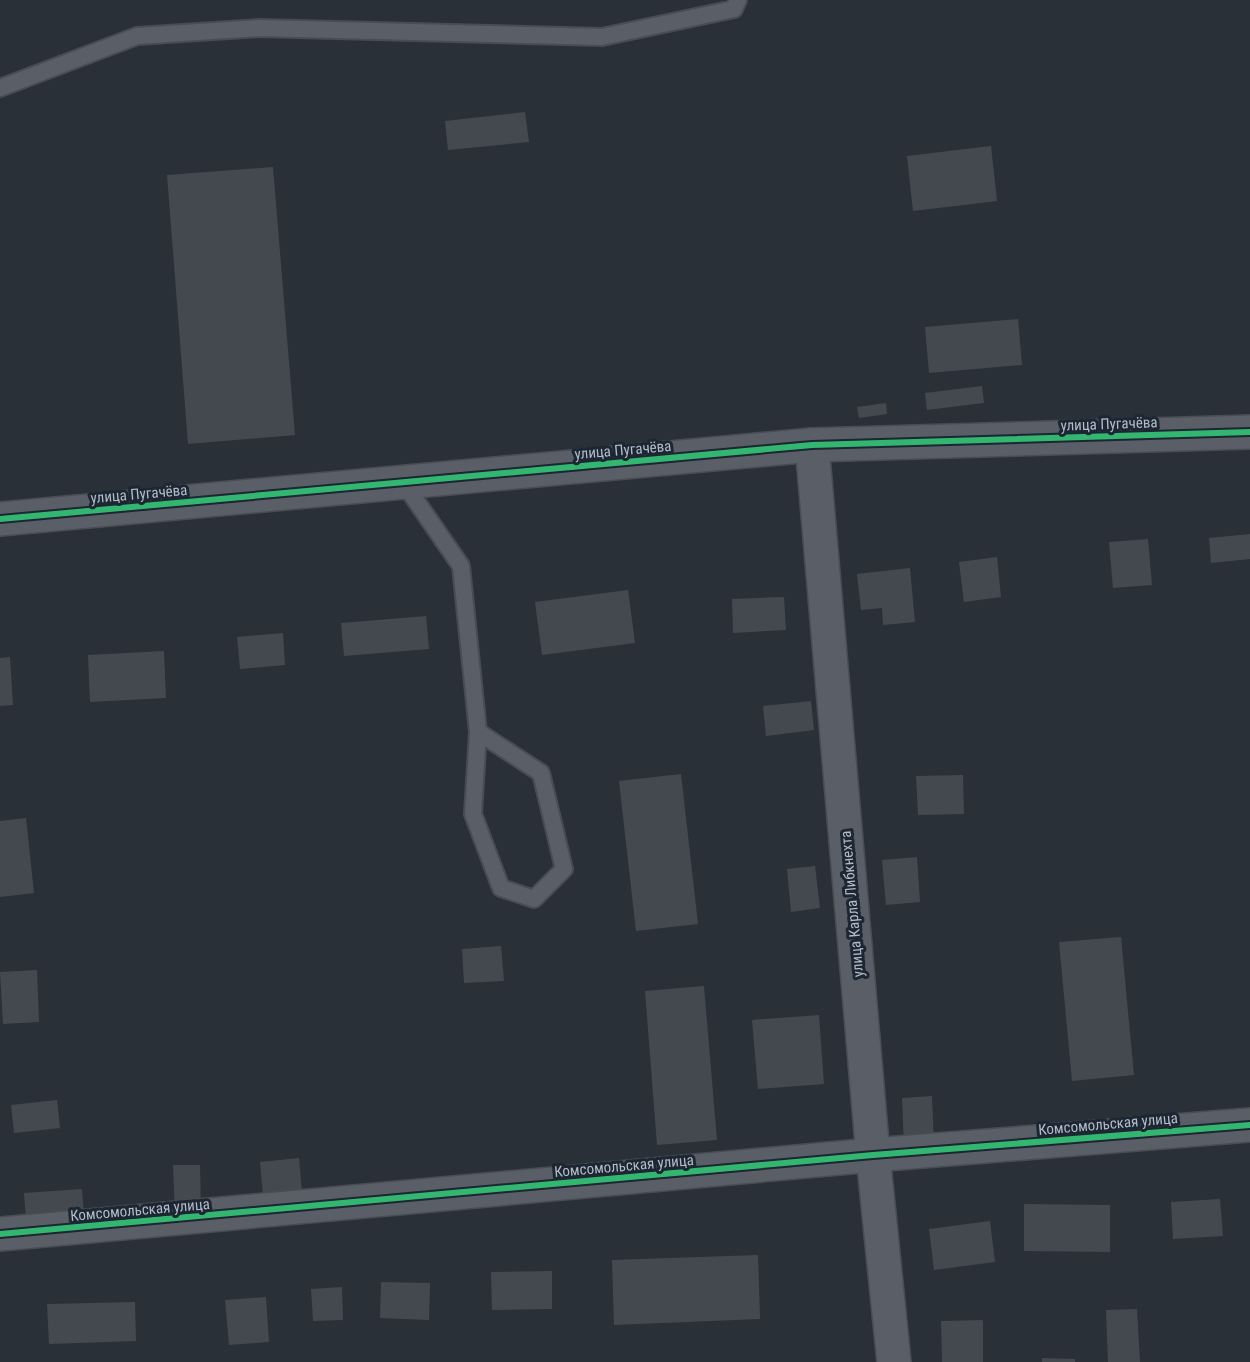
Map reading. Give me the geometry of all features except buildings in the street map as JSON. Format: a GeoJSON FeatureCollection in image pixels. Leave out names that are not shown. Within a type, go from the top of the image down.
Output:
{"type":"FeatureCollection","features":[{"type":"Feature","properties":{"kind":"street","name":"улица Пугачёва"},"geometry":{"type":"LineString","coordinates":[[0,519],[812,445],[1250,432]]}},
{"type":"Feature","properties":{"kind":"street","name":"улица Карла Либкнехта"},"geometry":{"type":"LineString","coordinates":[[812,445],[873,1155],[894,1362]]}},
{"type":"Feature","properties":{"kind":"street","name":"Комсомольская улица"},"geometry":{"type":"LineString","coordinates":[[0,1234],[873,1155],[1250,1125]]}},
{"type":"Feature","properties":{"kind":"lane"},"geometry":{"type":"LineString","coordinates":[[0,88],[136,36],[259,27],[602,37],[734,9],[738,0]]}},
{"type":"Feature","properties":{"kind":"lane"},"geometry":{"type":"LineString","coordinates":[[403,482],[461,566],[478,732],[473,814],[501,888],[534,899],[564,869],[541,772],[478,732]]}},
{"type":"Feature","properties":{"kind":"cycle path"},"geometry":{"type":"LineString","coordinates":[[0,519],[812,445],[1250,432]]}},
{"type":"Feature","properties":{"kind":"cycle path"},"geometry":{"type":"LineString","coordinates":[[0,1234],[873,1155],[1250,1125]]}}]}
